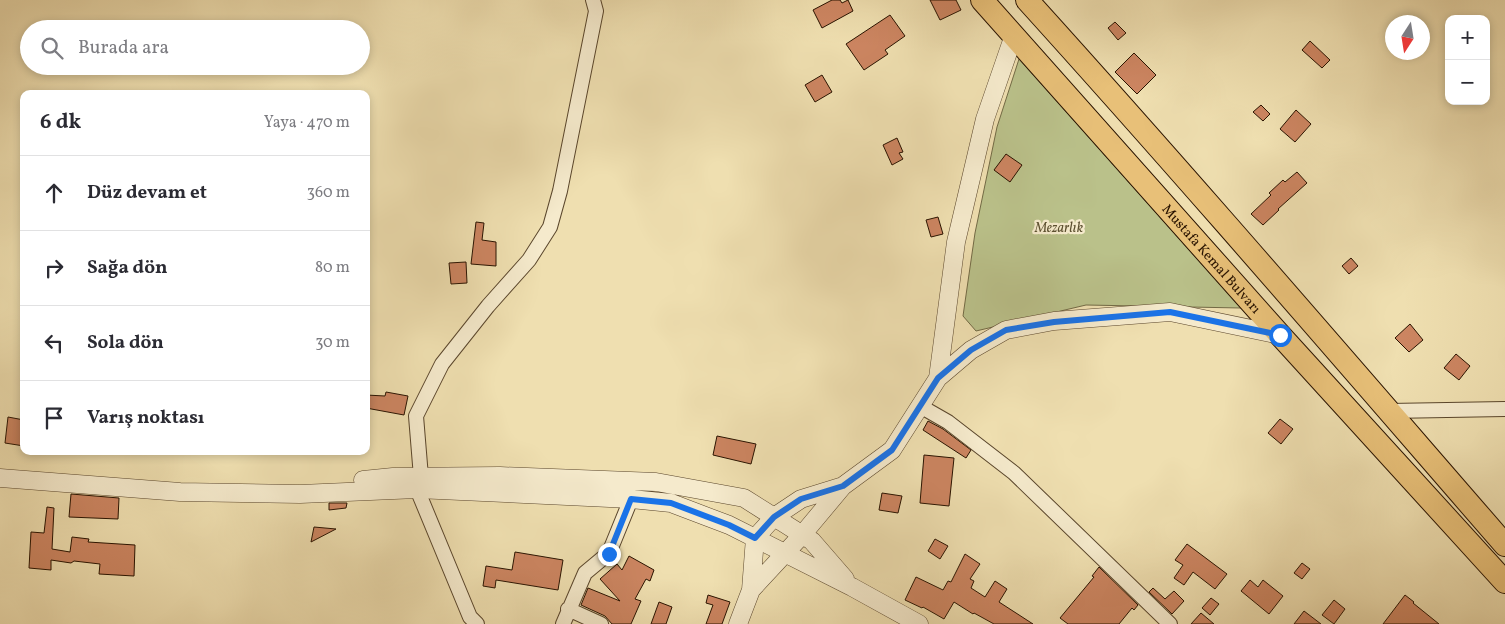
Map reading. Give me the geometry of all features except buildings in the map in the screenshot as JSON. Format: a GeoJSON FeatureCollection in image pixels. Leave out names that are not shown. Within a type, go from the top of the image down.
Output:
{"type":"FeatureCollection","features":[{"type":"Feature","properties":{"kind":"highway","name":"Mustafa Kemal Bulvarı"},"geometry":{"type":"LineString","coordinates":[[982,0],[1280,335],[1505,582]]}},
{"type":"Feature","properties":{"kind":"highway"},"geometry":{"type":"LineString","coordinates":[[1027,0],[1159,146],[1505,545]]}},
{"type":"Feature","properties":{"kind":"street"},"geometry":{"type":"LineString","coordinates":[[477,624],[470,617],[419,483],[416,416],[442,364],[488,306],[529,260],[550,227],[560,191],[596,11],[593,0]]}},
{"type":"Feature","properties":{"kind":"street"},"geometry":{"type":"LineString","coordinates":[[938,378],[956,242],[985,119],[1014,35]]}},
{"type":"Feature","properties":{"kind":"street"},"geometry":{"type":"LineString","coordinates":[[751,590],[802,535],[843,486],[892,450],[938,378],[971,350],[1006,330],[1054,322],[1170,312],[1280,335]]}},
{"type":"Feature","properties":{"kind":"street"},"geometry":{"type":"LineString","coordinates":[[920,406],[948,422],[1014,473],[1170,624]]}},
{"type":"Feature","properties":{"kind":"street"},"geometry":{"type":"LineString","coordinates":[[1389,412],[1505,410]]}},
{"type":"Feature","properties":{"kind":"street"},"geometry":{"type":"LineString","coordinates":[[0,470],[170,485],[265,488],[393,477],[419,483],[671,503],[729,525],[852,587],[919,624]]}},
{"type":"Feature","properties":{"kind":"street"},"geometry":{"type":"LineString","coordinates":[[0,478],[190,492],[300,494],[500,476],[656,482],[744,498],[812,541],[852,587]]}},
{"type":"Feature","properties":{"kind":"street"},"geometry":{"type":"LineString","coordinates":[[738,624],[751,590],[755,538],[774,517],[801,499],[843,486]]}},
{"type":"Feature","properties":{"kind":"street"},"geometry":{"type":"LineString","coordinates":[[563,624],[585,573],[609,554],[631,499]]}},
{"type":"Feature","properties":{"kind":"street"},"geometry":{"type":"LineString","coordinates":[[568,610],[601,624]]}},
{"type":"Feature","properties":{"kind":"green space","name":"Mezarlık"},"geometry":{"type":"Polygon","coordinates":[[[1019,59],[1241,308],[1086,305],[976,331],[963,316],[975,233],[997,127],[1019,59]]]}},
{"type":"Feature","properties":{"kind":"route"},"geometry":{"type":"LineString","coordinates":[[609,554],[631,499],[671,503],[729,525],[755,538],[774,517],[801,499],[843,486],[892,450],[938,378],[971,350],[1006,330],[1054,322],[1170,312],[1280,335]]}}]}
